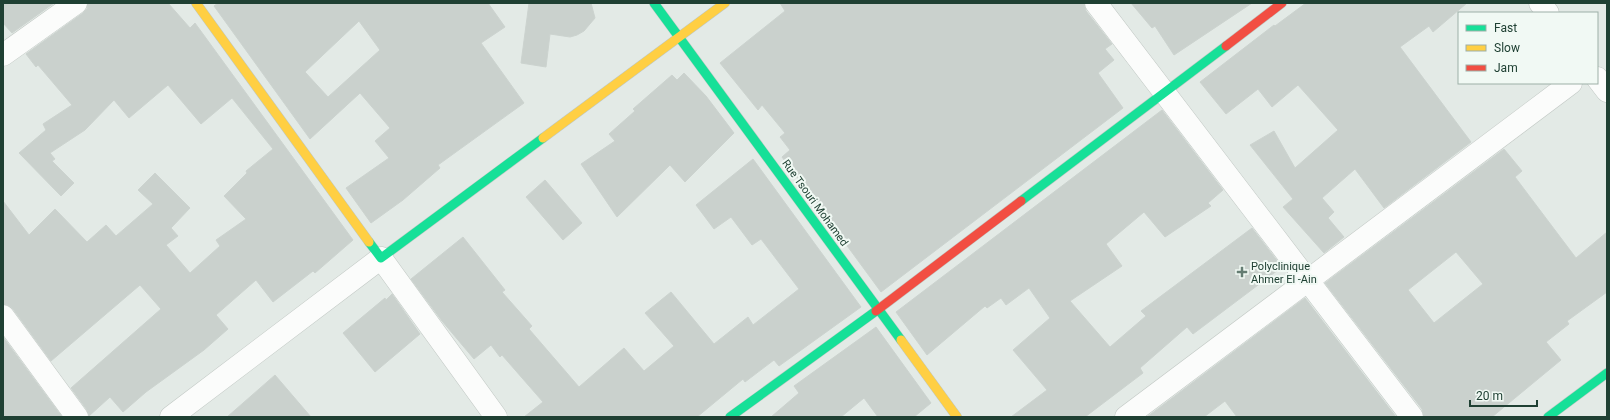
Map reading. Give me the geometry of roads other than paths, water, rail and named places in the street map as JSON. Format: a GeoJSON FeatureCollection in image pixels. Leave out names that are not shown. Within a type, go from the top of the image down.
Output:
{"type":"FeatureCollection","features":[{"type":"Feature","properties":{"kind":"street"},"geometry":{"type":"LineString","coordinates":[[3,55],[76,3]]}},
{"type":"Feature","properties":{"kind":"street"},"geometry":{"type":"LineString","coordinates":[[196,3],[496,417]]}},
{"type":"Feature","properties":{"kind":"street","name":"Rue Tsouri Mohamed"},"geometry":{"type":"LineString","coordinates":[[654,3],[957,417]]}},
{"type":"Feature","properties":{"kind":"street"},"geometry":{"type":"LineString","coordinates":[[171,417],[381,258],[725,3]]}},
{"type":"Feature","properties":{"kind":"street"},"geometry":{"type":"LineString","coordinates":[[1096,3],[1412,417]]}},
{"type":"Feature","properties":{"kind":"street"},"geometry":{"type":"LineString","coordinates":[[730,417],[878,310],[1282,3]]}},
{"type":"Feature","properties":{"kind":"street"},"geometry":{"type":"LineString","coordinates":[[1540,3],[1547,12]]}},
{"type":"Feature","properties":{"kind":"street"},"geometry":{"type":"LineString","coordinates":[[1598,79],[1607,91]]}},
{"type":"Feature","properties":{"kind":"street"},"geometry":{"type":"LineString","coordinates":[[1126,417],[1569,84]]}},
{"type":"Feature","properties":{"kind":"street"},"geometry":{"type":"LineString","coordinates":[[3,316],[77,417]]}},
{"type":"Feature","properties":{"kind":"street"},"geometry":{"type":"LineString","coordinates":[[1548,417],[1607,373]]}},
{"type":"Feature","properties":{"kind":"place","name":"Polyclinique Ahmer El -Ain"},"geometry":{"type":"Point","coordinates":[1242,272]}}]}
